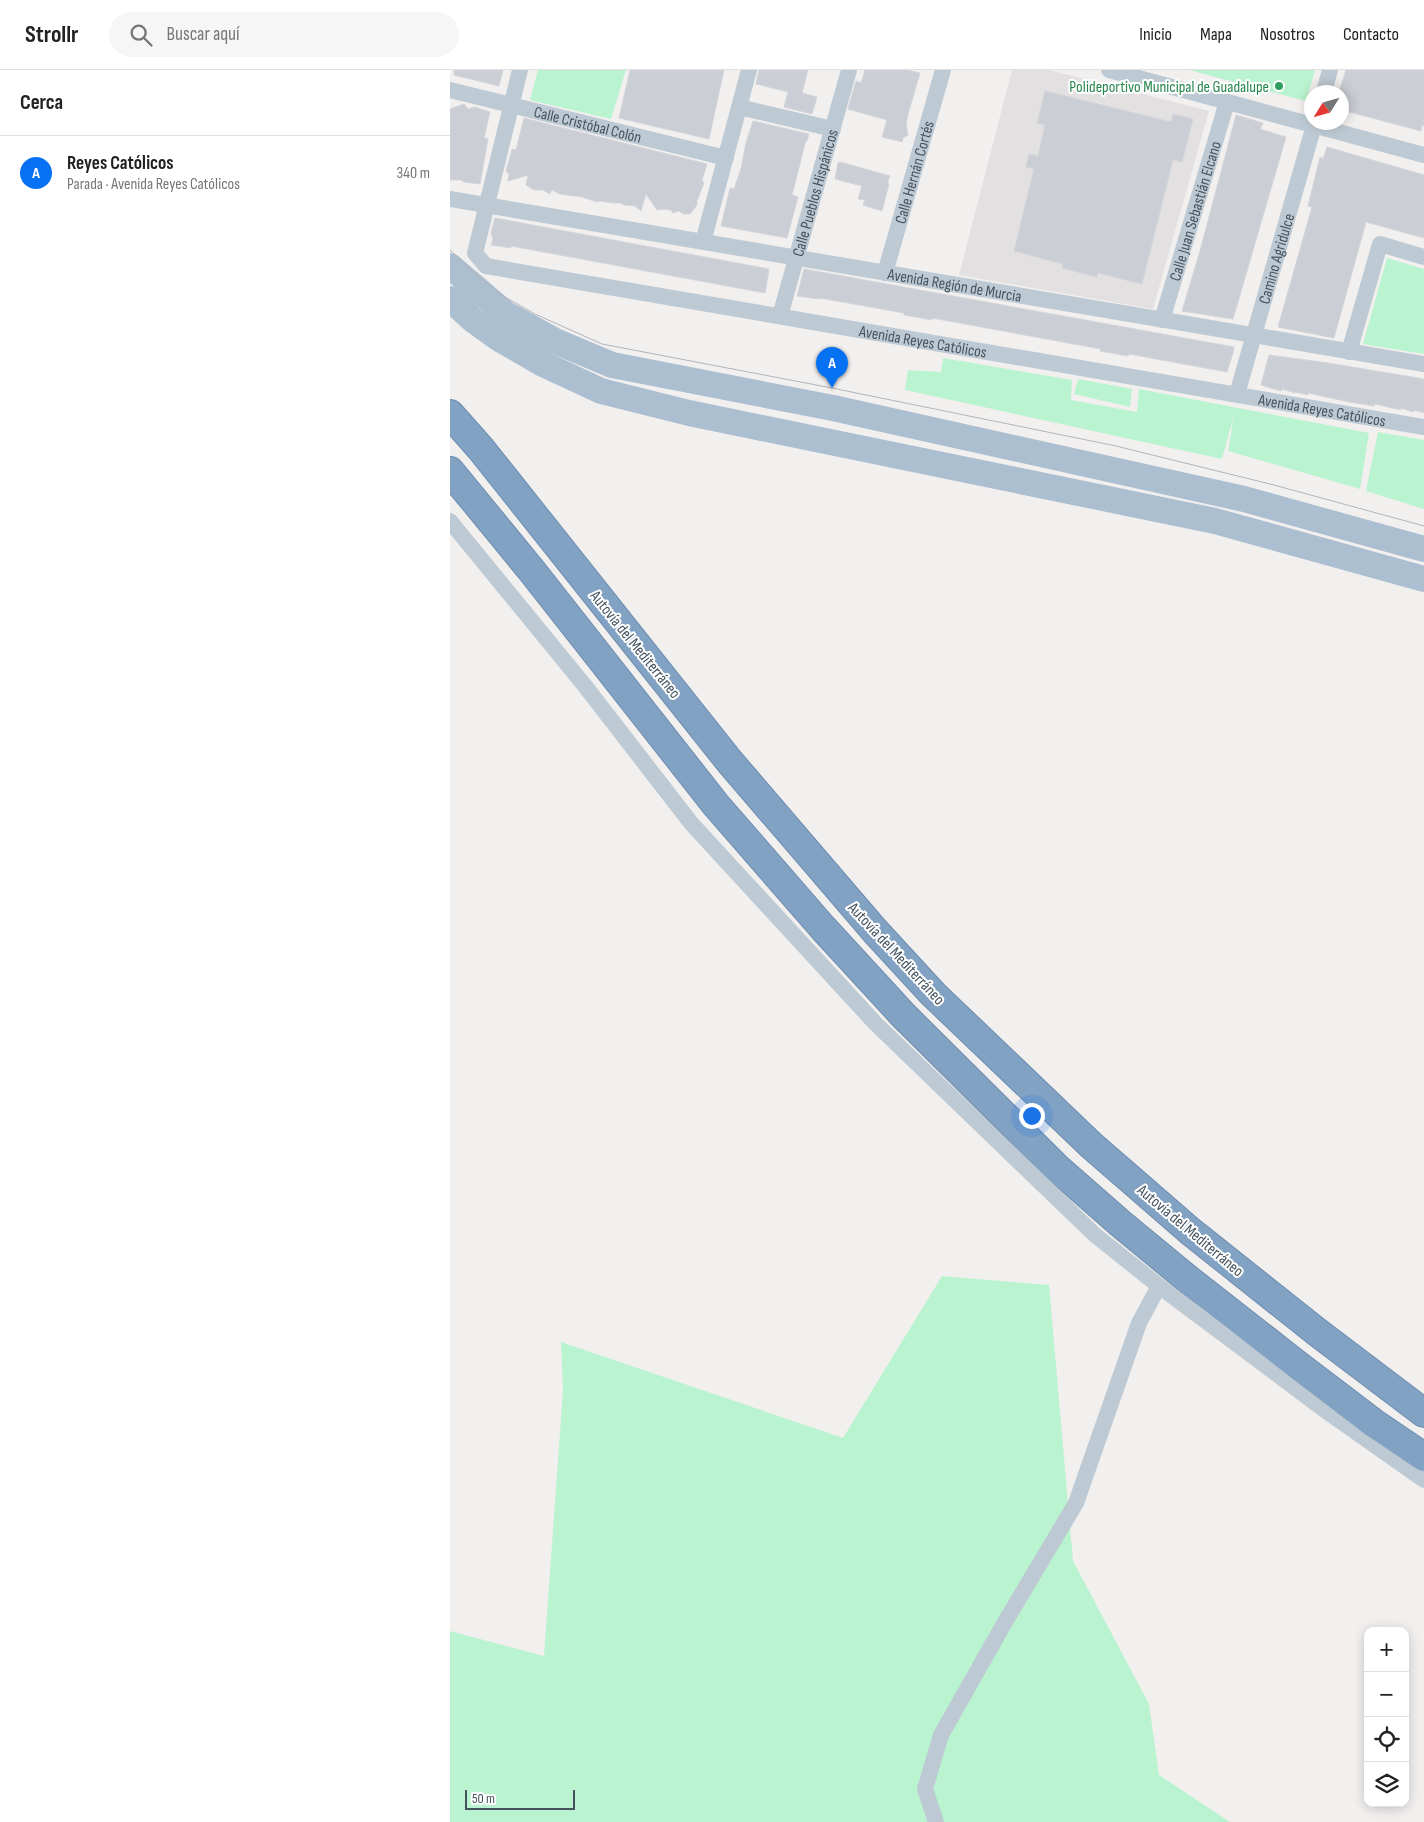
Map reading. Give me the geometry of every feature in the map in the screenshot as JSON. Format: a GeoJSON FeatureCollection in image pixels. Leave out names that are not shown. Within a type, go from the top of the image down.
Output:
{"type":"FeatureCollection","features":[{"type":"Feature","properties":{"kind":"highway","name":"Autovía del Mediterráneo"},"geometry":{"type":"LineString","coordinates":[[450,414],[481,449],[730,762],[869,924],[933,994],[1091,1145],[1190,1231],[1317,1332],[1424,1412]]}},
{"type":"Feature","properties":{"kind":"highway"},"geometry":{"type":"LineString","coordinates":[[450,472],[532,571],[716,805],[823,928],[902,1014],[1056,1167],[1121,1224],[1295,1363],[1376,1424],[1424,1457]]}},
{"type":"Feature","properties":{"kind":"main road"},"geometry":{"type":"LineString","coordinates":[[450,266],[506,314],[555,342],[612,365],[833,408],[1244,499],[1424,549]]}},
{"type":"Feature","properties":{"kind":"main road"},"geometry":{"type":"LineString","coordinates":[[450,299],[473,320],[498,338],[543,364],[600,391],[698,415],[1214,521],[1424,580]]}},
{"type":"Feature","properties":{"kind":"street"},"geometry":{"type":"LineString","coordinates":[[487,206],[520,70]]}},
{"type":"Feature","properties":{"kind":"street"},"geometry":{"type":"LineString","coordinates":[[703,242],[749,70]]}},
{"type":"Feature","properties":{"kind":"street","name":"Calle Pueblos Hispánicos"},"geometry":{"type":"LineString","coordinates":[[780,316],[849,70]]}},
{"type":"Feature","properties":{"kind":"street","name":"Calle Hernán Cortés"},"geometry":{"type":"LineString","coordinates":[[884,273],[943,70]]}},
{"type":"Feature","properties":{"kind":"street"},"geometry":{"type":"LineString","coordinates":[[1110,70],[1304,121]]}},
{"type":"Feature","properties":{"kind":"street"},"geometry":{"type":"LineString","coordinates":[[1326,85],[1330,70]]}},
{"type":"Feature","properties":{"kind":"street","name":"Calle Cristóbal Colón"},"geometry":{"type":"LineString","coordinates":[[450,90],[726,158]]}},
{"type":"Feature","properties":{"kind":"street","name":"Calle Juan Sebastián Elcano"},"geometry":{"type":"LineString","coordinates":[[1162,320],[1227,102]]}},
{"type":"Feature","properties":{"kind":"street"},"geometry":{"type":"LineString","coordinates":[[739,107],[832,129]]}},
{"type":"Feature","properties":{"kind":"street","name":"Camino Agridulce"},"geometry":{"type":"LineString","coordinates":[[1237,394],[1313,130]]}},
{"type":"Feature","properties":{"kind":"street"},"geometry":{"type":"LineString","coordinates":[[1336,130],[1424,155]]}},
{"type":"Feature","properties":{"kind":"street","name":"Avenida Región de Murcia"},"geometry":{"type":"LineString","coordinates":[[450,199],[1424,364]]}},
{"type":"Feature","properties":{"kind":"street","name":"Avenida Reyes Católicos"},"geometry":{"type":"LineString","coordinates":[[487,206],[475,253],[486,266],[1424,427]]}},
{"type":"Feature","properties":{"kind":"street"},"geometry":{"type":"LineString","coordinates":[[1349,352],[1380,244],[1424,256]]}},
{"type":"Feature","properties":{"kind":"street"},"geometry":{"type":"LineString","coordinates":[[450,521],[585,686],[690,822],[869,1016],[1095,1235],[1159,1286],[1326,1411],[1424,1480]]}},
{"type":"Feature","properties":{"kind":"street"},"geometry":{"type":"LineString","coordinates":[[936,1822],[925,1789],[941,1735],[1004,1622],[1076,1503],[1140,1323],[1159,1286]]}},
{"type":"Feature","properties":{"kind":"shaded area"},"geometry":{"type":"Polygon","coordinates":[[[1012,70],[1049,70],[1209,111],[1153,309],[959,275],[1012,70]]]}},
{"type":"Feature","properties":{"kind":"green space"},"geometry":{"type":"Polygon","coordinates":[[[538,70],[626,70],[611,119],[530,100],[538,70]]]}},
{"type":"Feature","properties":{"kind":"green space","name":"Polideportivo Municipal de Guadalupe"},"geometry":{"type":"Polygon","coordinates":[[[1189,70],[1315,70],[1311,85],[1304,85],[1304,100],[1189,70]]]}},
{"type":"Feature","properties":{"kind":"green space"},"geometry":{"type":"Polygon","coordinates":[[[1387,258],[1424,269],[1424,354],[1363,344],[1387,258]]]}},
{"type":"Feature","properties":{"kind":"green space"},"geometry":{"type":"Polygon","coordinates":[[[943,358],[1072,380],[1071,400],[1137,412],[1139,389],[1369,433],[1360,489],[1228,451],[1234,415],[1222,459],[905,390],[908,370],[941,372],[943,358]]]}},
{"type":"Feature","properties":{"kind":"green space"},"geometry":{"type":"Polygon","coordinates":[[[1078,379],[1132,389],[1130,407],[1074,394],[1078,379]]]}},
{"type":"Feature","properties":{"kind":"green space"},"geometry":{"type":"Polygon","coordinates":[[[1378,432],[1424,440],[1424,509],[1366,491],[1378,432]]]}},
{"type":"Feature","properties":{"kind":"green space"},"geometry":{"type":"Polygon","coordinates":[[[942,1276],[1049,1285],[1073,1561],[1149,1704],[1159,1775],[1230,1822],[450,1822],[450,1631],[544,1656],[563,1390],[561,1342],[843,1438],[942,1276]]]}},
{"type":"Feature","properties":{"kind":"building"},"geometry":{"type":"Polygon","coordinates":[[[454,70],[503,70],[499,86],[454,75],[454,70]]]}},
{"type":"Feature","properties":{"kind":"building"},"geometry":{"type":"Polygon","coordinates":[[[630,70],[724,70],[709,139],[619,118],[630,70]]]}},
{"type":"Feature","properties":{"kind":"building"},"geometry":{"type":"Polygon","coordinates":[[[759,70],[808,70],[802,93],[817,97],[812,114],[784,107],[788,92],[756,84],[759,70]]]}},
{"type":"Feature","properties":{"kind":"building"},"geometry":{"type":"Polygon","coordinates":[[[865,70],[907,70],[920,73],[908,114],[906,125],[908,135],[903,138],[902,142],[882,137],[887,120],[848,109],[856,81],[861,83],[865,70]]]}},
{"type":"Feature","properties":{"kind":"building"},"geometry":{"type":"Polygon","coordinates":[[[1346,70],[1424,70],[1424,126],[1422,125],[1421,131],[1349,112],[1349,85],[1341,85],[1346,70]]]}},
{"type":"Feature","properties":{"kind":"building"},"geometry":{"type":"Polygon","coordinates":[[[1045,91],[1171,122],[1173,114],[1193,119],[1182,162],[1173,160],[1142,284],[1098,273],[1097,277],[1062,268],[1063,264],[1014,251],[1034,169],[1026,167],[1029,154],[1038,156],[1045,125],[1037,123],[1045,91]]]}},
{"type":"Feature","properties":{"kind":"building"},"geometry":{"type":"Polygon","coordinates":[[[464,104],[468,109],[475,107],[490,112],[484,138],[488,139],[480,184],[450,180],[450,109],[464,104]]]}},
{"type":"Feature","properties":{"kind":"building"},"geometry":{"type":"Polygon","coordinates":[[[1236,115],[1263,123],[1260,129],[1286,137],[1233,319],[1182,311],[1236,115]]]}},
{"type":"Feature","properties":{"kind":"building"},"geometry":{"type":"Polygon","coordinates":[[[524,118],[707,164],[702,180],[704,183],[697,205],[690,214],[683,214],[679,211],[673,213],[671,210],[664,209],[657,210],[646,194],[641,211],[635,206],[621,203],[597,202],[582,197],[560,194],[552,190],[550,194],[543,190],[534,190],[526,185],[528,175],[508,181],[509,174],[506,171],[512,149],[516,150],[524,118]]]}},
{"type":"Feature","properties":{"kind":"building"},"geometry":{"type":"Polygon","coordinates":[[[753,121],[809,134],[792,195],[798,197],[787,238],[721,226],[730,188],[734,189],[741,169],[753,121]]]}},
{"type":"Feature","properties":{"kind":"building"},"geometry":{"type":"Polygon","coordinates":[[[1327,147],[1424,175],[1424,238],[1366,222],[1334,338],[1278,327],[1312,207],[1308,206],[1320,157],[1323,159],[1327,147]]]}},
{"type":"Feature","properties":{"kind":"building"},"geometry":{"type":"Polygon","coordinates":[[[838,163],[890,176],[882,211],[863,205],[865,200],[858,199],[862,186],[835,179],[838,163]]]}},
{"type":"Feature","properties":{"kind":"building"},"geometry":{"type":"Polygon","coordinates":[[[495,218],[769,269],[765,293],[511,246],[511,248],[491,245],[493,239],[491,233],[495,218]]]}},
{"type":"Feature","properties":{"kind":"building"},"geometry":{"type":"Polygon","coordinates":[[[804,269],[1234,347],[1233,353],[1227,372],[1129,354],[1128,356],[1100,351],[1101,349],[932,318],[932,320],[904,315],[904,313],[820,298],[797,296],[804,269]]]}},
{"type":"Feature","properties":{"kind":"building"},"geometry":{"type":"Polygon","coordinates":[[[1269,355],[1424,379],[1424,413],[1375,404],[1374,406],[1349,402],[1308,393],[1308,395],[1295,393],[1282,389],[1281,391],[1261,385],[1269,355]]]}},
{"type":"Feature","properties":{"kind":"tram line"},"geometry":{"type":"LineString","coordinates":[[450,250],[474,273],[503,296],[535,314],[602,344],[832,388],[1116,446],[1274,485],[1424,526]]}},
{"type":"Feature","properties":{"kind":"place","name":"Polideportivo Municipal de Guadalupe"},"geometry":{"type":"Point","coordinates":[1279,86]}},
{"type":"Feature","properties":{"kind":"place","name":"Reyes Católicos"},"geometry":{"type":"Point","coordinates":[832,388]}}]}
